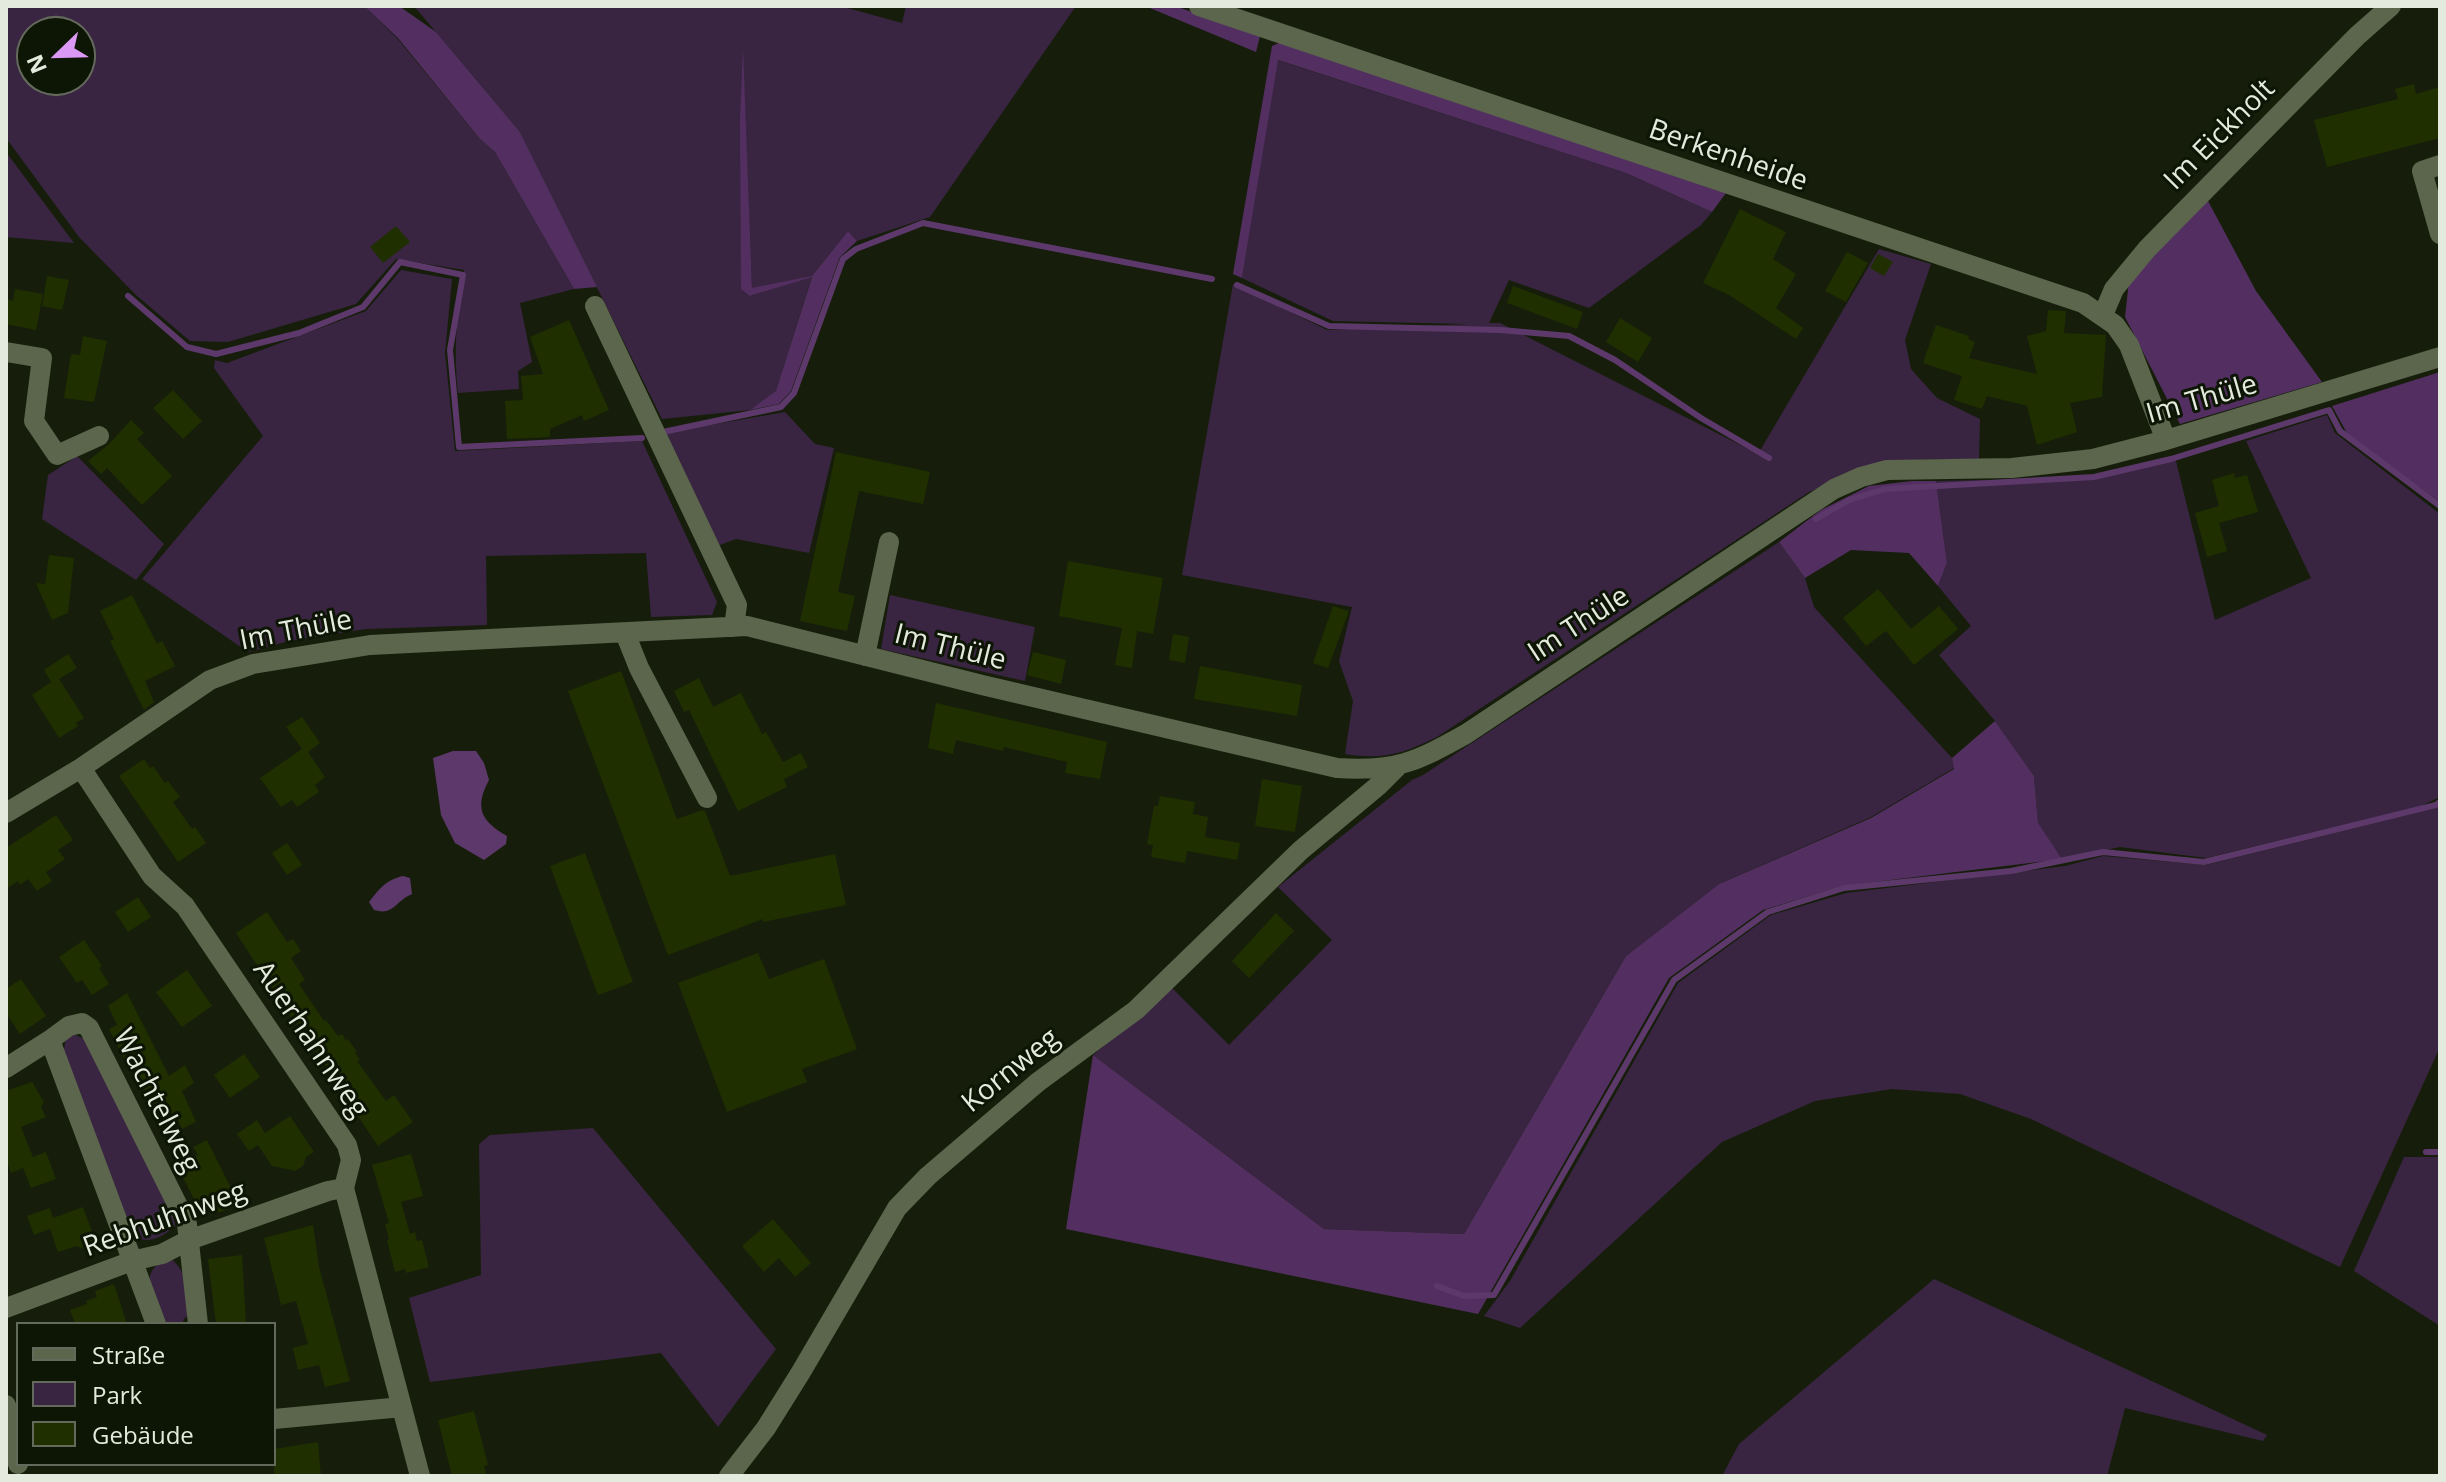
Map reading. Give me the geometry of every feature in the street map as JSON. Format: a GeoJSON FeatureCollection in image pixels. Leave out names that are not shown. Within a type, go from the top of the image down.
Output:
{"type":"FeatureCollection","features":[{"type":"Feature","properties":{"kind":"street","name":"Berkenheide"},"geometry":{"type":"LineString","coordinates":[[1199,6],[2083,303],[2115,325],[2129,345],[2166,440]]}},
{"type":"Feature","properties":{"kind":"street","name":"Im Eickholt"},"geometry":{"type":"LineString","coordinates":[[2103,315],[2114,289],[2147,249],[2357,36],[2391,6]]}},
{"type":"Feature","properties":{"kind":"street"},"geometry":{"type":"LineString","coordinates":[[2440,165],[2422,171],[2440,234]]}},
{"type":"Feature","properties":{"kind":"street"},"geometry":{"type":"LineString","coordinates":[[595,306],[737,605],[734,627]]}},
{"type":"Feature","properties":{"kind":"street"},"geometry":{"type":"LineString","coordinates":[[6,352],[42,358],[34,421],[57,455],[99,436]]}},
{"type":"Feature","properties":{"kind":"street","name":"Im Thüle"},"geometry":{"type":"LineString","coordinates":[[6,813],[81,768],[210,680],[253,664],[370,645],[747,626],[1337,768],[1369,770],[1397,767],[1425,758],[1466,734],[1834,489],[1861,477],[1887,470],[2012,468],[2093,459],[2440,357]]}},
{"type":"Feature","properties":{"kind":"street"},"geometry":{"type":"LineString","coordinates":[[865,656],[889,542]]}},
{"type":"Feature","properties":{"kind":"street"},"geometry":{"type":"LineString","coordinates":[[625,633],[639,668],[707,798]]}},
{"type":"Feature","properties":{"kind":"street","name":"Kornweg"},"geometry":{"type":"LineString","coordinates":[[729,1476],[766,1428],[897,1208],[928,1176],[1038,1082],[1136,1010],[1301,850],[1397,767]]}},
{"type":"Feature","properties":{"kind":"street","name":"Auerhahnweg"},"geometry":{"type":"LineString","coordinates":[[81,768],[152,876],[185,906],[347,1145],[351,1160],[344,1188],[420,1476]]}},
{"type":"Feature","properties":{"kind":"street","name":"Wachtelweg"},"geometry":{"type":"LineString","coordinates":[[6,1068],[69,1026],[82,1023],[89,1028],[187,1224],[189,1240]]}},
{"type":"Feature","properties":{"kind":"street"},"geometry":{"type":"LineString","coordinates":[[50,1040],[155,1322]]}},
{"type":"Feature","properties":{"kind":"street","name":"Rebhuhnweg"},"geometry":{"type":"LineString","coordinates":[[6,1308],[132,1261],[162,1254],[189,1240],[344,1188]]}},
{"type":"Feature","properties":{"kind":"street"},"geometry":{"type":"LineString","coordinates":[[189,1240],[198,1322]]}},
{"type":"Feature","properties":{"kind":"street"},"geometry":{"type":"LineString","coordinates":[[6,1405],[16,1454]]}},
{"type":"Feature","properties":{"kind":"street"},"geometry":{"type":"LineString","coordinates":[[276,1419],[402,1407]]}},
{"type":"Feature","properties":{"kind":"green space"},"geometry":{"type":"Polygon","coordinates":[[[6,6],[364,6],[397,38],[480,139],[495,152],[574,289],[520,303],[532,362],[518,371],[519,389],[458,393],[456,332],[464,270],[396,259],[356,304],[228,342],[190,341],[136,295],[79,237],[6,138],[6,6]]]}},
{"type":"Feature","properties":{"kind":"green space"},"geometry":{"type":"Polygon","coordinates":[[[414,6],[840,6],[902,23],[906,6],[1076,6],[930,217],[857,241],[848,231],[812,276],[776,392],[750,410],[662,419],[520,132],[414,6]],[[743,61],[751,296],[802,279],[752,289],[743,61]]]}},
{"type":"Feature","properties":{"kind":"green space"},"geometry":{"type":"Polygon","coordinates":[[[1277,60],[1626,173],[1712,212],[1701,225],[1589,308],[1509,280],[1489,323],[1500,323],[1758,454],[1879,249],[1931,264],[1905,340],[1911,369],[1937,398],[1980,419],[1979,459],[1893,462],[1838,477],[1809,492],[1437,737],[1392,754],[1345,754],[1353,701],[1339,661],[1352,607],[1182,575],[1233,284],[1327,330],[1468,324],[1333,321],[1242,278],[1277,60]]]}},
{"type":"Feature","properties":{"kind":"green space"},"geometry":{"type":"Polygon","coordinates":[[[6,152],[74,243],[6,237],[6,152]]]}},
{"type":"Feature","properties":{"kind":"green space"},"geometry":{"type":"Polygon","coordinates":[[[401,270],[452,279],[445,353],[455,451],[642,441],[717,602],[712,615],[651,617],[646,553],[486,556],[487,625],[366,629],[289,641],[248,652],[142,579],[263,436],[214,368],[215,360],[227,363],[366,311],[401,270]]]}},
{"type":"Feature","properties":{"kind":"green space"},"geometry":{"type":"Polygon","coordinates":[[[785,412],[815,444],[834,448],[809,553],[736,539],[717,546],[664,433],[785,412]]]}},
{"type":"Feature","properties":{"kind":"green space"},"geometry":{"type":"Polygon","coordinates":[[[2327,415],[2335,433],[2440,514],[2440,797],[2421,806],[2206,858],[2120,847],[2062,859],[2038,824],[2034,776],[1995,721],[1939,655],[1971,626],[1938,586],[1947,563],[1936,481],[2084,478],[2175,457],[2215,620],[2311,578],[2246,441],[2327,415]]]}},
{"type":"Feature","properties":{"kind":"green space"},"geometry":{"type":"Polygon","coordinates":[[[77,456],[164,544],[136,580],[42,519],[48,475],[77,456]]]}},
{"type":"Feature","properties":{"kind":"green space"},"geometry":{"type":"Polygon","coordinates":[[[1779,542],[1805,578],[1814,607],[1952,758],[1954,768],[1871,817],[1719,884],[1626,956],[1464,1234],[1324,1229],[1093,1055],[1172,988],[1229,1045],[1332,940],[1278,887],[1412,780],[1779,542]]]}},
{"type":"Feature","properties":{"kind":"green space"},"geometry":{"type":"Polygon","coordinates":[[[890,595],[1035,627],[1025,681],[881,649],[890,595]]]}},
{"type":"Feature","properties":{"kind":"green space"},"geometry":{"type":"Polygon","coordinates":[[[2440,807],[2440,1047],[2340,1267],[2031,1119],[1960,1094],[1892,1089],[1815,1101],[1722,1142],[1520,1328],[1484,1316],[1510,1281],[1678,983],[1771,915],[1846,893],[2065,866],[2103,856],[2206,865],[2440,807]]]}},
{"type":"Feature","properties":{"kind":"green space"},"geometry":{"type":"Polygon","coordinates":[[[73,1034],[87,1040],[175,1214],[175,1226],[158,1238],[140,1239],[128,1231],[63,1055],[66,1037],[73,1034]]]}},
{"type":"Feature","properties":{"kind":"green space"},"geometry":{"type":"Polygon","coordinates":[[[593,1128],[776,1349],[718,1427],[661,1353],[430,1382],[409,1298],[481,1275],[479,1144],[490,1135],[593,1128]]]}},
{"type":"Feature","properties":{"kind":"green space"},"geometry":{"type":"Polygon","coordinates":[[[2404,1157],[2440,1157],[2440,1326],[2354,1271],[2404,1157]]]}},
{"type":"Feature","properties":{"kind":"green space"},"geometry":{"type":"Polygon","coordinates":[[[170,1258],[181,1270],[186,1283],[189,1314],[184,1322],[162,1322],[150,1286],[152,1270],[170,1258]]]}},
{"type":"Feature","properties":{"kind":"green space"},"geometry":{"type":"Polygon","coordinates":[[[1934,1279],[2267,1435],[2263,1441],[2125,1408],[2107,1476],[1722,1476],[1739,1444],[1934,1279]]]}},
{"type":"Feature","properties":{"kind":"shaded area"},"geometry":{"type":"Polygon","coordinates":[[[364,6],[399,6],[436,32],[520,132],[597,287],[574,289],[495,152],[480,139],[398,38],[364,6]]]}},
{"type":"Feature","properties":{"kind":"shaded area"},"geometry":{"type":"Polygon","coordinates":[[[1145,6],[1175,6],[1260,36],[1256,52],[1145,6]]]}},
{"type":"Feature","properties":{"kind":"shaded area"},"geometry":{"type":"Polygon","coordinates":[[[1281,42],[1726,193],[1712,212],[1626,173],[1278,60],[1242,278],[1233,274],[1272,46],[1281,42]]]}},
{"type":"Feature","properties":{"kind":"shaded area"},"geometry":{"type":"Polygon","coordinates":[[[743,47],[752,288],[812,276],[848,231],[857,241],[840,257],[791,391],[779,404],[750,410],[776,391],[812,277],[750,296],[741,289],[743,47]]]}},
{"type":"Feature","properties":{"kind":"shaded area"},"geometry":{"type":"Polygon","coordinates":[[[2207,199],[2256,291],[2322,382],[2180,424],[2125,317],[2129,281],[2207,199]]]}},
{"type":"Feature","properties":{"kind":"shaded area"},"geometry":{"type":"Polygon","coordinates":[[[2440,372],[2440,502],[2348,435],[2332,406],[2440,372]]]}},
{"type":"Feature","properties":{"kind":"shaded area"},"geometry":{"type":"Polygon","coordinates":[[[1936,481],[1947,563],[1938,586],[1909,553],[1851,550],[1805,578],[1779,542],[1821,510],[1869,486],[1936,481]]]}},
{"type":"Feature","properties":{"kind":"shaded area"},"geometry":{"type":"Polygon","coordinates":[[[1995,721],[2034,776],[2038,823],[2062,859],[1842,886],[1763,910],[1669,978],[1478,1314],[1066,1229],[1093,1055],[1324,1229],[1464,1234],[1626,956],[1719,884],[1871,818],[1954,769],[1952,758],[1995,721]]]}},
{"type":"Feature","properties":{"kind":"shaded area"},"geometry":{"type":"Polygon","coordinates":[[[453,751],[476,751],[484,763],[489,780],[482,798],[483,813],[491,825],[507,836],[506,844],[484,860],[455,843],[441,815],[433,758],[453,751]]]}},
{"type":"Feature","properties":{"kind":"shaded area"},"geometry":{"type":"Polygon","coordinates":[[[403,876],[410,878],[412,894],[386,911],[374,910],[369,902],[388,882],[403,876]]]}},
{"type":"Feature","properties":{"kind":"building"},"geometry":{"type":"Polygon","coordinates":[[[2414,84],[2416,94],[2440,87],[2440,138],[2327,167],[2314,120],[2398,99],[2395,89],[2414,84]]]}},
{"type":"Feature","properties":{"kind":"building"},"geometry":{"type":"Polygon","coordinates":[[[1740,209],[1786,232],[1773,259],[1796,274],[1776,308],[1803,328],[1796,339],[1729,295],[1703,283],[1740,209]]]}},
{"type":"Feature","properties":{"kind":"building"},"geometry":{"type":"Polygon","coordinates":[[[396,226],[410,242],[383,263],[370,247],[396,226]]]}},
{"type":"Feature","properties":{"kind":"building"},"geometry":{"type":"Polygon","coordinates":[[[1847,252],[1868,263],[1846,302],[1825,291],[1847,252]]]}},
{"type":"Feature","properties":{"kind":"building"},"geometry":{"type":"Polygon","coordinates":[[[1878,254],[1893,262],[1884,276],[1870,268],[1878,254]]]}},
{"type":"Feature","properties":{"kind":"building"},"geometry":{"type":"Polygon","coordinates":[[[47,276],[69,280],[62,310],[42,306],[47,276]]]}},
{"type":"Feature","properties":{"kind":"building"},"geometry":{"type":"Polygon","coordinates":[[[1513,286],[1583,312],[1577,329],[1507,303],[1513,286]]]}},
{"type":"Feature","properties":{"kind":"building"},"geometry":{"type":"Polygon","coordinates":[[[15,289],[43,294],[36,330],[6,324],[6,299],[13,301],[15,289]]]}},
{"type":"Feature","properties":{"kind":"building"},"geometry":{"type":"Polygon","coordinates":[[[2048,310],[2066,311],[2064,333],[2106,335],[2102,397],[2070,403],[2077,432],[2037,445],[2027,406],[1987,396],[1982,409],[1954,400],[1962,376],[1923,363],[1936,325],[1969,336],[1968,339],[1975,342],[1969,358],[2037,374],[2027,336],[2046,331],[2048,310]]]}},
{"type":"Feature","properties":{"kind":"building"},"geometry":{"type":"Polygon","coordinates":[[[1620,318],[1652,338],[1638,362],[1606,342],[1620,318]]]}},
{"type":"Feature","properties":{"kind":"building"},"geometry":{"type":"Polygon","coordinates":[[[569,320],[609,410],[584,421],[582,415],[550,429],[550,437],[507,439],[505,401],[523,400],[521,376],[543,374],[530,337],[569,320]]]}},
{"type":"Feature","properties":{"kind":"building"},"geometry":{"type":"Polygon","coordinates":[[[83,336],[107,341],[94,402],[64,398],[71,354],[80,355],[83,336]]]}},
{"type":"Feature","properties":{"kind":"building"},"geometry":{"type":"Polygon","coordinates":[[[173,390],[202,421],[183,439],[153,408],[173,390]]]}},
{"type":"Feature","properties":{"kind":"building"},"geometry":{"type":"Polygon","coordinates":[[[131,420],[144,433],[137,439],[172,476],[142,505],[107,468],[101,474],[88,461],[131,420]]]}},
{"type":"Feature","properties":{"kind":"building"},"geometry":{"type":"Polygon","coordinates":[[[836,452],[930,472],[923,504],[859,491],[838,592],[855,596],[847,631],[800,621],[836,452]]]}},
{"type":"Feature","properties":{"kind":"building"},"geometry":{"type":"Polygon","coordinates":[[[2234,473],[2235,478],[2247,475],[2258,512],[2219,523],[2227,551],[2207,557],[2195,513],[2219,506],[2212,480],[2234,473]]]}},
{"type":"Feature","properties":{"kind":"building"},"geometry":{"type":"Polygon","coordinates":[[[49,555],[74,558],[68,613],[52,620],[36,583],[45,584],[49,555]]]}},
{"type":"Feature","properties":{"kind":"building"},"geometry":{"type":"Polygon","coordinates":[[[1068,561],[1163,578],[1153,634],[1137,631],[1132,668],[1115,665],[1122,628],[1059,616],[1068,561]]]}},
{"type":"Feature","properties":{"kind":"building"},"geometry":{"type":"Polygon","coordinates":[[[1878,589],[1911,629],[1939,606],[1958,629],[1914,665],[1886,631],[1866,646],[1843,618],[1878,589]]]}},
{"type":"Feature","properties":{"kind":"building"},"geometry":{"type":"Polygon","coordinates":[[[132,595],[157,644],[162,641],[175,666],[145,681],[154,702],[144,710],[110,641],[114,639],[100,611],[132,595]]]}},
{"type":"Feature","properties":{"kind":"building"},"geometry":{"type":"Polygon","coordinates":[[[1333,606],[1349,611],[1328,668],[1313,663],[1333,606]]]}},
{"type":"Feature","properties":{"kind":"building"},"geometry":{"type":"Polygon","coordinates":[[[1173,634],[1189,637],[1185,663],[1169,660],[1173,634]]]}},
{"type":"Feature","properties":{"kind":"building"},"geometry":{"type":"Polygon","coordinates":[[[1033,652],[1066,660],[1061,684],[1027,675],[1033,652]]]}},
{"type":"Feature","properties":{"kind":"building"},"geometry":{"type":"Polygon","coordinates":[[[68,654],[77,668],[59,679],[84,718],[76,723],[78,726],[59,738],[32,695],[51,682],[44,670],[68,654]]]}},
{"type":"Feature","properties":{"kind":"building"},"geometry":{"type":"Polygon","coordinates":[[[1200,666],[1302,685],[1297,716],[1194,699],[1200,666]]]}},
{"type":"Feature","properties":{"kind":"building"},"geometry":{"type":"Polygon","coordinates":[[[621,671],[677,819],[705,811],[730,876],[835,854],[846,905],[763,922],[763,919],[668,955],[568,691],[621,671]]]}},
{"type":"Feature","properties":{"kind":"building"},"geometry":{"type":"Polygon","coordinates":[[[699,678],[713,707],[741,693],[762,734],[766,732],[783,762],[801,753],[808,767],[784,779],[787,787],[738,811],[689,710],[684,712],[674,691],[699,678]]]}},
{"type":"Feature","properties":{"kind":"building"},"geometry":{"type":"Polygon","coordinates":[[[936,703],[1107,742],[1100,779],[1065,773],[1067,762],[1004,747],[1003,751],[956,740],[953,754],[928,748],[936,703]]]}},
{"type":"Feature","properties":{"kind":"building"},"geometry":{"type":"Polygon","coordinates":[[[302,717],[320,743],[308,752],[325,777],[315,785],[319,792],[297,807],[292,800],[281,807],[260,778],[302,749],[286,727],[302,717]]]}},
{"type":"Feature","properties":{"kind":"building"},"geometry":{"type":"Polygon","coordinates":[[[144,759],[180,797],[173,802],[206,843],[178,862],[119,776],[144,759]]]}},
{"type":"Feature","properties":{"kind":"building"},"geometry":{"type":"Polygon","coordinates":[[[1262,779],[1302,786],[1295,832],[1255,826],[1262,779]]]}},
{"type":"Feature","properties":{"kind":"building"},"geometry":{"type":"Polygon","coordinates":[[[1160,796],[1195,802],[1193,814],[1208,817],[1205,837],[1240,843],[1237,860],[1187,851],[1185,863],[1151,857],[1153,845],[1147,844],[1154,806],[1158,806],[1160,796]]]}},
{"type":"Feature","properties":{"kind":"building"},"geometry":{"type":"Polygon","coordinates":[[[56,815],[73,840],[58,850],[65,859],[46,872],[52,881],[37,891],[28,879],[6,889],[6,848],[56,815]]]}},
{"type":"Feature","properties":{"kind":"building"},"geometry":{"type":"Polygon","coordinates":[[[287,843],[302,865],[287,875],[272,853],[287,843]]]}},
{"type":"Feature","properties":{"kind":"building"},"geometry":{"type":"Polygon","coordinates":[[[585,853],[633,982],[598,995],[550,866],[585,853]]]}},
{"type":"Feature","properties":{"kind":"building"},"geometry":{"type":"Polygon","coordinates":[[[138,897],[151,917],[128,932],[115,912],[138,897]]]}},
{"type":"Feature","properties":{"kind":"building"},"geometry":{"type":"Polygon","coordinates":[[[267,912],[287,942],[293,939],[301,951],[291,958],[305,980],[299,984],[324,1021],[338,1036],[342,1034],[346,1041],[348,1039],[357,1052],[360,1060],[357,1061],[386,1101],[394,1095],[413,1122],[378,1146],[351,1106],[354,1104],[315,1052],[318,1050],[299,1023],[296,1025],[236,933],[267,912]]]}},
{"type":"Feature","properties":{"kind":"building"},"geometry":{"type":"Polygon","coordinates":[[[1276,913],[1294,931],[1249,978],[1232,961],[1276,913]]]}},
{"type":"Feature","properties":{"kind":"building"},"geometry":{"type":"Polygon","coordinates":[[[84,940],[102,966],[99,968],[109,984],[92,995],[82,980],[77,983],[59,957],[84,940]]]}},
{"type":"Feature","properties":{"kind":"building"},"geometry":{"type":"Polygon","coordinates":[[[758,953],[769,979],[824,959],[857,1049],[802,1069],[807,1082],[727,1112],[678,983],[758,953]]]}},
{"type":"Feature","properties":{"kind":"building"},"geometry":{"type":"Polygon","coordinates":[[[187,970],[212,1006],[182,1027],[156,992],[187,970]]]}},
{"type":"Feature","properties":{"kind":"building"},"geometry":{"type":"Polygon","coordinates":[[[21,979],[46,1016],[20,1034],[6,1013],[6,989],[21,979]]]}},
{"type":"Feature","properties":{"kind":"building"},"geometry":{"type":"Polygon","coordinates":[[[127,993],[169,1076],[185,1065],[194,1083],[182,1091],[196,1122],[182,1129],[178,1120],[160,1129],[146,1102],[150,1100],[109,1029],[117,1025],[108,1006],[127,993]]]}},
{"type":"Feature","properties":{"kind":"building"},"geometry":{"type":"Polygon","coordinates":[[[244,1054],[260,1077],[230,1098],[214,1075],[244,1054]]]}},
{"type":"Feature","properties":{"kind":"building"},"geometry":{"type":"Polygon","coordinates":[[[32,1082],[44,1102],[41,1107],[46,1117],[21,1127],[33,1157],[46,1152],[56,1179],[31,1188],[23,1168],[11,1173],[6,1159],[6,1091],[32,1082]]]}},
{"type":"Feature","properties":{"kind":"building"},"geometry":{"type":"Polygon","coordinates":[[[290,1116],[314,1152],[295,1171],[272,1166],[258,1145],[249,1151],[237,1134],[257,1120],[265,1133],[290,1116]]]}},
{"type":"Feature","properties":{"kind":"building"},"geometry":{"type":"Polygon","coordinates":[[[207,1140],[237,1206],[211,1215],[205,1201],[197,1205],[177,1166],[198,1155],[193,1147],[207,1140]]]}},
{"type":"Feature","properties":{"kind":"building"},"geometry":{"type":"Polygon","coordinates":[[[411,1154],[423,1196],[401,1202],[410,1234],[415,1232],[417,1241],[422,1240],[429,1267],[406,1273],[405,1269],[395,1272],[385,1224],[389,1223],[372,1165],[411,1154]]]}},
{"type":"Feature","properties":{"kind":"building"},"geometry":{"type":"Polygon","coordinates":[[[83,1207],[94,1237],[90,1244],[81,1248],[76,1246],[58,1252],[50,1229],[34,1235],[27,1216],[50,1208],[53,1218],[83,1207]]]}},
{"type":"Feature","properties":{"kind":"building"},"geometry":{"type":"Polygon","coordinates":[[[773,1219],[811,1263],[795,1277],[779,1258],[764,1272],[742,1246],[773,1219]]]}},
{"type":"Feature","properties":{"kind":"building"},"geometry":{"type":"Polygon","coordinates":[[[313,1225],[319,1267],[350,1381],[325,1387],[319,1365],[298,1370],[293,1348],[308,1344],[296,1301],[281,1305],[264,1238],[313,1225]]]}},
{"type":"Feature","properties":{"kind":"building"},"geometry":{"type":"Polygon","coordinates":[[[242,1255],[246,1322],[216,1322],[208,1259],[242,1255]]]}},
{"type":"Feature","properties":{"kind":"building"},"geometry":{"type":"Polygon","coordinates":[[[114,1284],[126,1322],[74,1322],[70,1310],[97,1297],[95,1291],[114,1284]]]}},
{"type":"Feature","properties":{"kind":"building"},"geometry":{"type":"Polygon","coordinates":[[[474,1411],[488,1465],[484,1466],[487,1476],[452,1476],[438,1420],[474,1411]]]}},
{"type":"Feature","properties":{"kind":"building"},"geometry":{"type":"Polygon","coordinates":[[[318,1442],[321,1476],[274,1476],[276,1449],[318,1442]]]}},
{"type":"Feature","properties":{"kind":"waterway"},"geometry":{"type":"LineString","coordinates":[[663,432],[781,407],[794,393],[843,259],[856,249],[923,223],[1212,279]]}},
{"type":"Feature","properties":{"kind":"waterway"},"geometry":{"type":"LineString","coordinates":[[128,296],[187,347],[216,354],[299,333],[363,307],[400,262],[463,275],[450,350],[459,447],[642,438]]}},
{"type":"Feature","properties":{"kind":"waterway"},"geometry":{"type":"LineString","coordinates":[[1237,285],[1329,326],[1501,330],[1569,336],[1615,360],[1701,418],[1769,458]]}},
{"type":"Feature","properties":{"kind":"waterway"},"geometry":{"type":"LineString","coordinates":[[1816,519],[1849,500],[1885,489],[2094,477],[2171,459],[2329,410],[2340,431],[2440,506]]}},
{"type":"Feature","properties":{"kind":"waterway"},"geometry":{"type":"LineString","coordinates":[[1437,1286],[1464,1296],[1494,1295],[1674,980],[1768,912],[1844,888],[2011,871],[2103,852],[2204,862],[2440,802]]}},
{"type":"Feature","properties":{"kind":"waterway"},"geometry":{"type":"LineString","coordinates":[[2426,1152],[2440,1152]]}}]}
